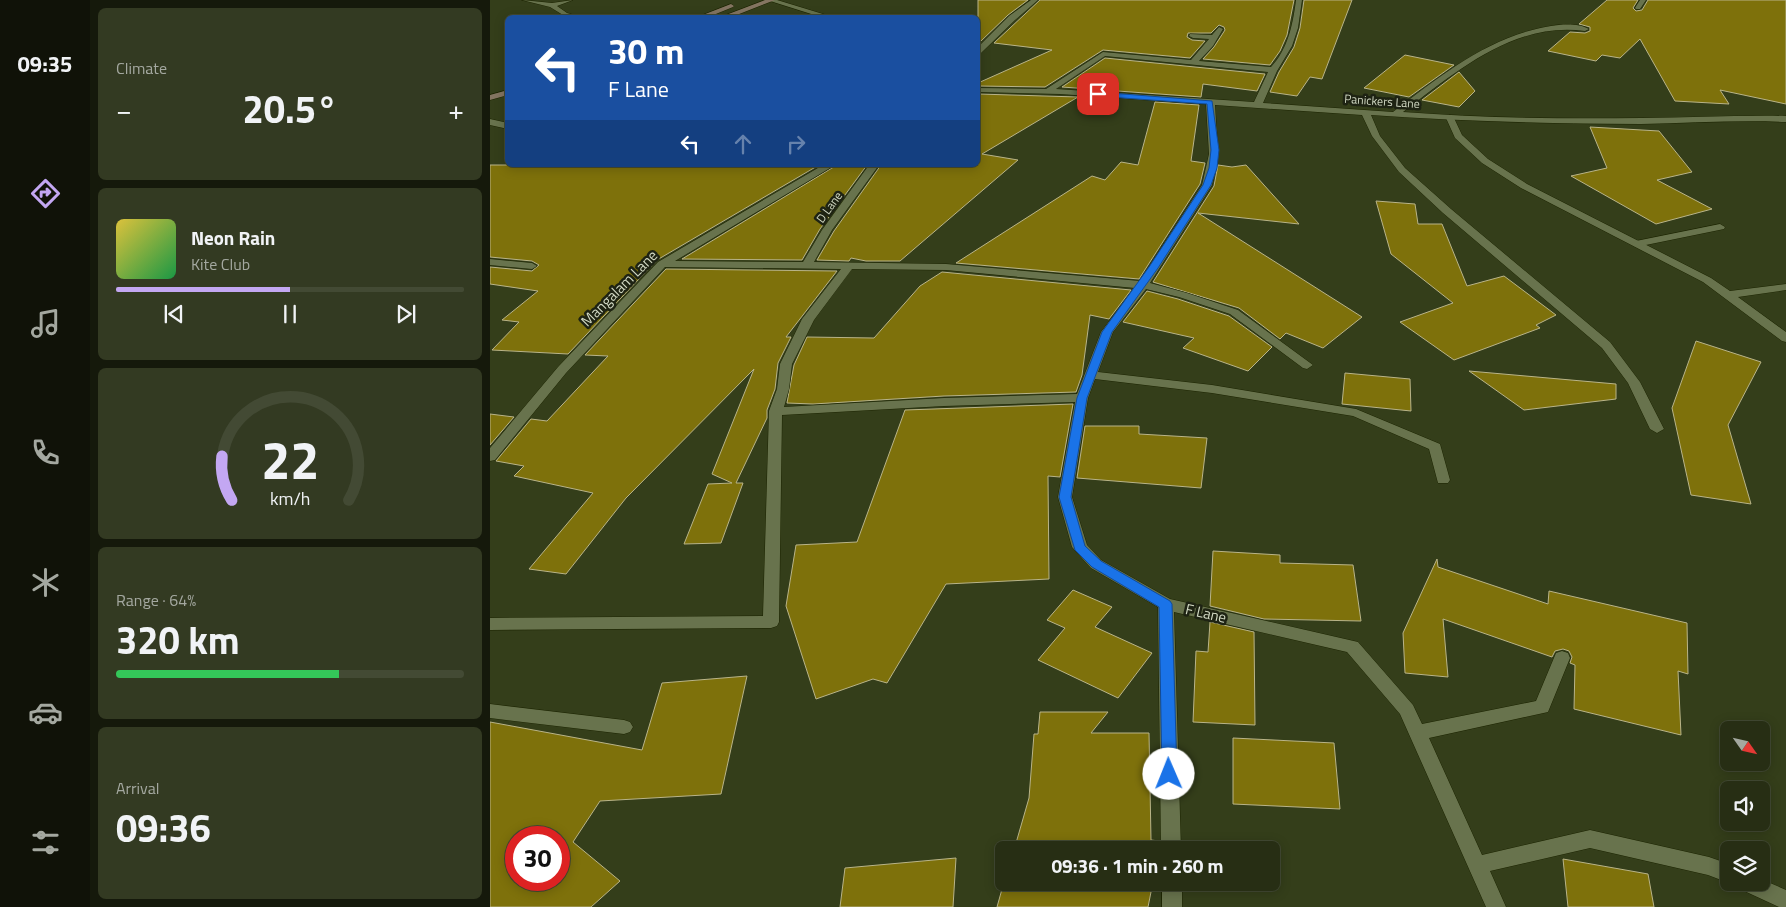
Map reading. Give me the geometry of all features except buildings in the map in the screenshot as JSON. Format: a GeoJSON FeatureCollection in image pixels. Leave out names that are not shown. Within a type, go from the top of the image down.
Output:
{"type":"FeatureCollection","features":[{"type":"Feature","properties":{"kind":"main road"},"geometry":{"type":"LineString","coordinates":[[730,15],[771,0]]}},
{"type":"Feature","properties":{"kind":"main road"},"geometry":{"type":"LineString","coordinates":[[706,15],[739,3]]}},
{"type":"Feature","properties":{"kind":"main road"},"geometry":{"type":"LineString","coordinates":[[490,89],[505,84]]}},
{"type":"Feature","properties":{"kind":"main road"},"geometry":{"type":"LineString","coordinates":[[490,98],[505,93]]}},
{"type":"Feature","properties":{"kind":"street"},"geometry":{"type":"LineString","coordinates":[[525,0],[552,6],[569,15]]}},
{"type":"Feature","properties":{"kind":"street"},"geometry":{"type":"LineString","coordinates":[[552,6],[570,0]]}},
{"type":"Feature","properties":{"kind":"street"},"geometry":{"type":"LineString","coordinates":[[771,0],[823,15]]}},
{"type":"Feature","properties":{"kind":"street"},"geometry":{"type":"LineString","coordinates":[[980,49],[1012,18],[1035,0]]}},
{"type":"Feature","properties":{"kind":"street"},"geometry":{"type":"LineString","coordinates":[[1257,106],[1273,70],[1282,61],[1290,42],[1297,17],[1298,0]]}},
{"type":"Feature","properties":{"kind":"street"},"geometry":{"type":"LineString","coordinates":[[1638,8],[1643,0]]}},
{"type":"Feature","properties":{"kind":"street"},"geometry":{"type":"LineString","coordinates":[[1396,114],[1468,60],[1508,40],[1535,31],[1560,27],[1585,29]]}},
{"type":"Feature","properties":{"kind":"street"},"geometry":{"type":"LineString","coordinates":[[1193,63],[1219,28]]}},
{"type":"Feature","properties":{"kind":"street"},"geometry":{"type":"LineString","coordinates":[[1193,36],[1214,37]]}},
{"type":"Feature","properties":{"kind":"street"},"geometry":{"type":"LineString","coordinates":[[1047,92],[1103,54],[1273,70]]}},
{"type":"Feature","properties":{"kind":"street","name":"Panickers Lane"},"geometry":{"type":"LineString","coordinates":[[980,90],[1047,92],[1365,111],[1450,118],[1641,121],[1746,118],[1786,119]]}},
{"type":"Feature","properties":{"kind":"street","name":"F Lane"},"geometry":{"type":"LineString","coordinates":[[1210,102],[1215,150],[1213,168],[1207,185],[1143,285],[1107,332],[1082,398],[1065,497],[1080,547],[1096,564],[1166,604],[1352,647],[1407,710],[1496,907]]}},
{"type":"Feature","properties":{"kind":"street"},"geometry":{"type":"LineString","coordinates":[[1365,111],[1376,136],[1402,170],[1446,211],[1606,346],[1634,382],[1657,428]]}},
{"type":"Feature","properties":{"kind":"street"},"geometry":{"type":"LineString","coordinates":[[1450,118],[1458,136],[1485,161],[1524,186],[1707,280],[1786,338]]}},
{"type":"Feature","properties":{"kind":"street"},"geometry":{"type":"LineString","coordinates":[[490,122],[505,125]]}},
{"type":"Feature","properties":{"kind":"street","name":"Mangalam Lane"},"geometry":{"type":"LineString","coordinates":[[490,457],[562,370],[662,264],[827,167]]}},
{"type":"Feature","properties":{"kind":"street","name":"D Lane"},"geometry":{"type":"LineString","coordinates":[[806,266],[827,230],[873,167]]}},
{"type":"Feature","properties":{"kind":"street"},"geometry":{"type":"LineString","coordinates":[[1636,244],[1720,227]]}},
{"type":"Feature","properties":{"kind":"street"},"geometry":{"type":"LineString","coordinates":[[490,262],[532,266]]}},
{"type":"Feature","properties":{"kind":"street"},"geometry":{"type":"LineString","coordinates":[[662,264],[946,267],[1143,285],[1183,295],[1234,312],[1307,365]]}},
{"type":"Feature","properties":{"kind":"street"},"geometry":{"type":"LineString","coordinates":[[490,624],[771,622],[776,411],[786,364],[808,319],[849,266]]}},
{"type":"Feature","properties":{"kind":"street"},"geometry":{"type":"LineString","coordinates":[[1728,295],[1786,287]]}},
{"type":"Feature","properties":{"kind":"street"},"geometry":{"type":"LineString","coordinates":[[1091,375],[1212,389],[1356,413],[1435,447],[1443,480]]}},
{"type":"Feature","properties":{"kind":"street"},"geometry":{"type":"LineString","coordinates":[[776,411],[944,402],[1082,398]]}},
{"type":"Feature","properties":{"kind":"street"},"geometry":{"type":"LineString","coordinates":[[1166,604],[1171,841]]}},
{"type":"Feature","properties":{"kind":"street"},"geometry":{"type":"LineString","coordinates":[[1417,733],[1542,706],[1562,658]]}},
{"type":"Feature","properties":{"kind":"street"},"geometry":{"type":"LineString","coordinates":[[490,710],[624,726]]}},
{"type":"Feature","properties":{"kind":"street"},"geometry":{"type":"LineString","coordinates":[[1478,865],[1590,839],[1709,866],[1720,870]]}},
{"type":"Feature","properties":{"kind":"street"},"geometry":{"type":"LineString","coordinates":[[1172,891],[1172,907]]}},
{"type":"Feature","properties":{"kind":"street"},"geometry":{"type":"LineString","coordinates":[[1766,891],[1786,900]]}},
{"type":"Feature","properties":{"kind":"route"},"geometry":{"type":"LineString","coordinates":[[1098,94],[1210,102],[1215,150],[1213,168],[1207,185],[1143,285],[1107,332],[1082,398],[1065,497],[1080,547],[1096,564],[1166,604],[1169,774]]}}]}
